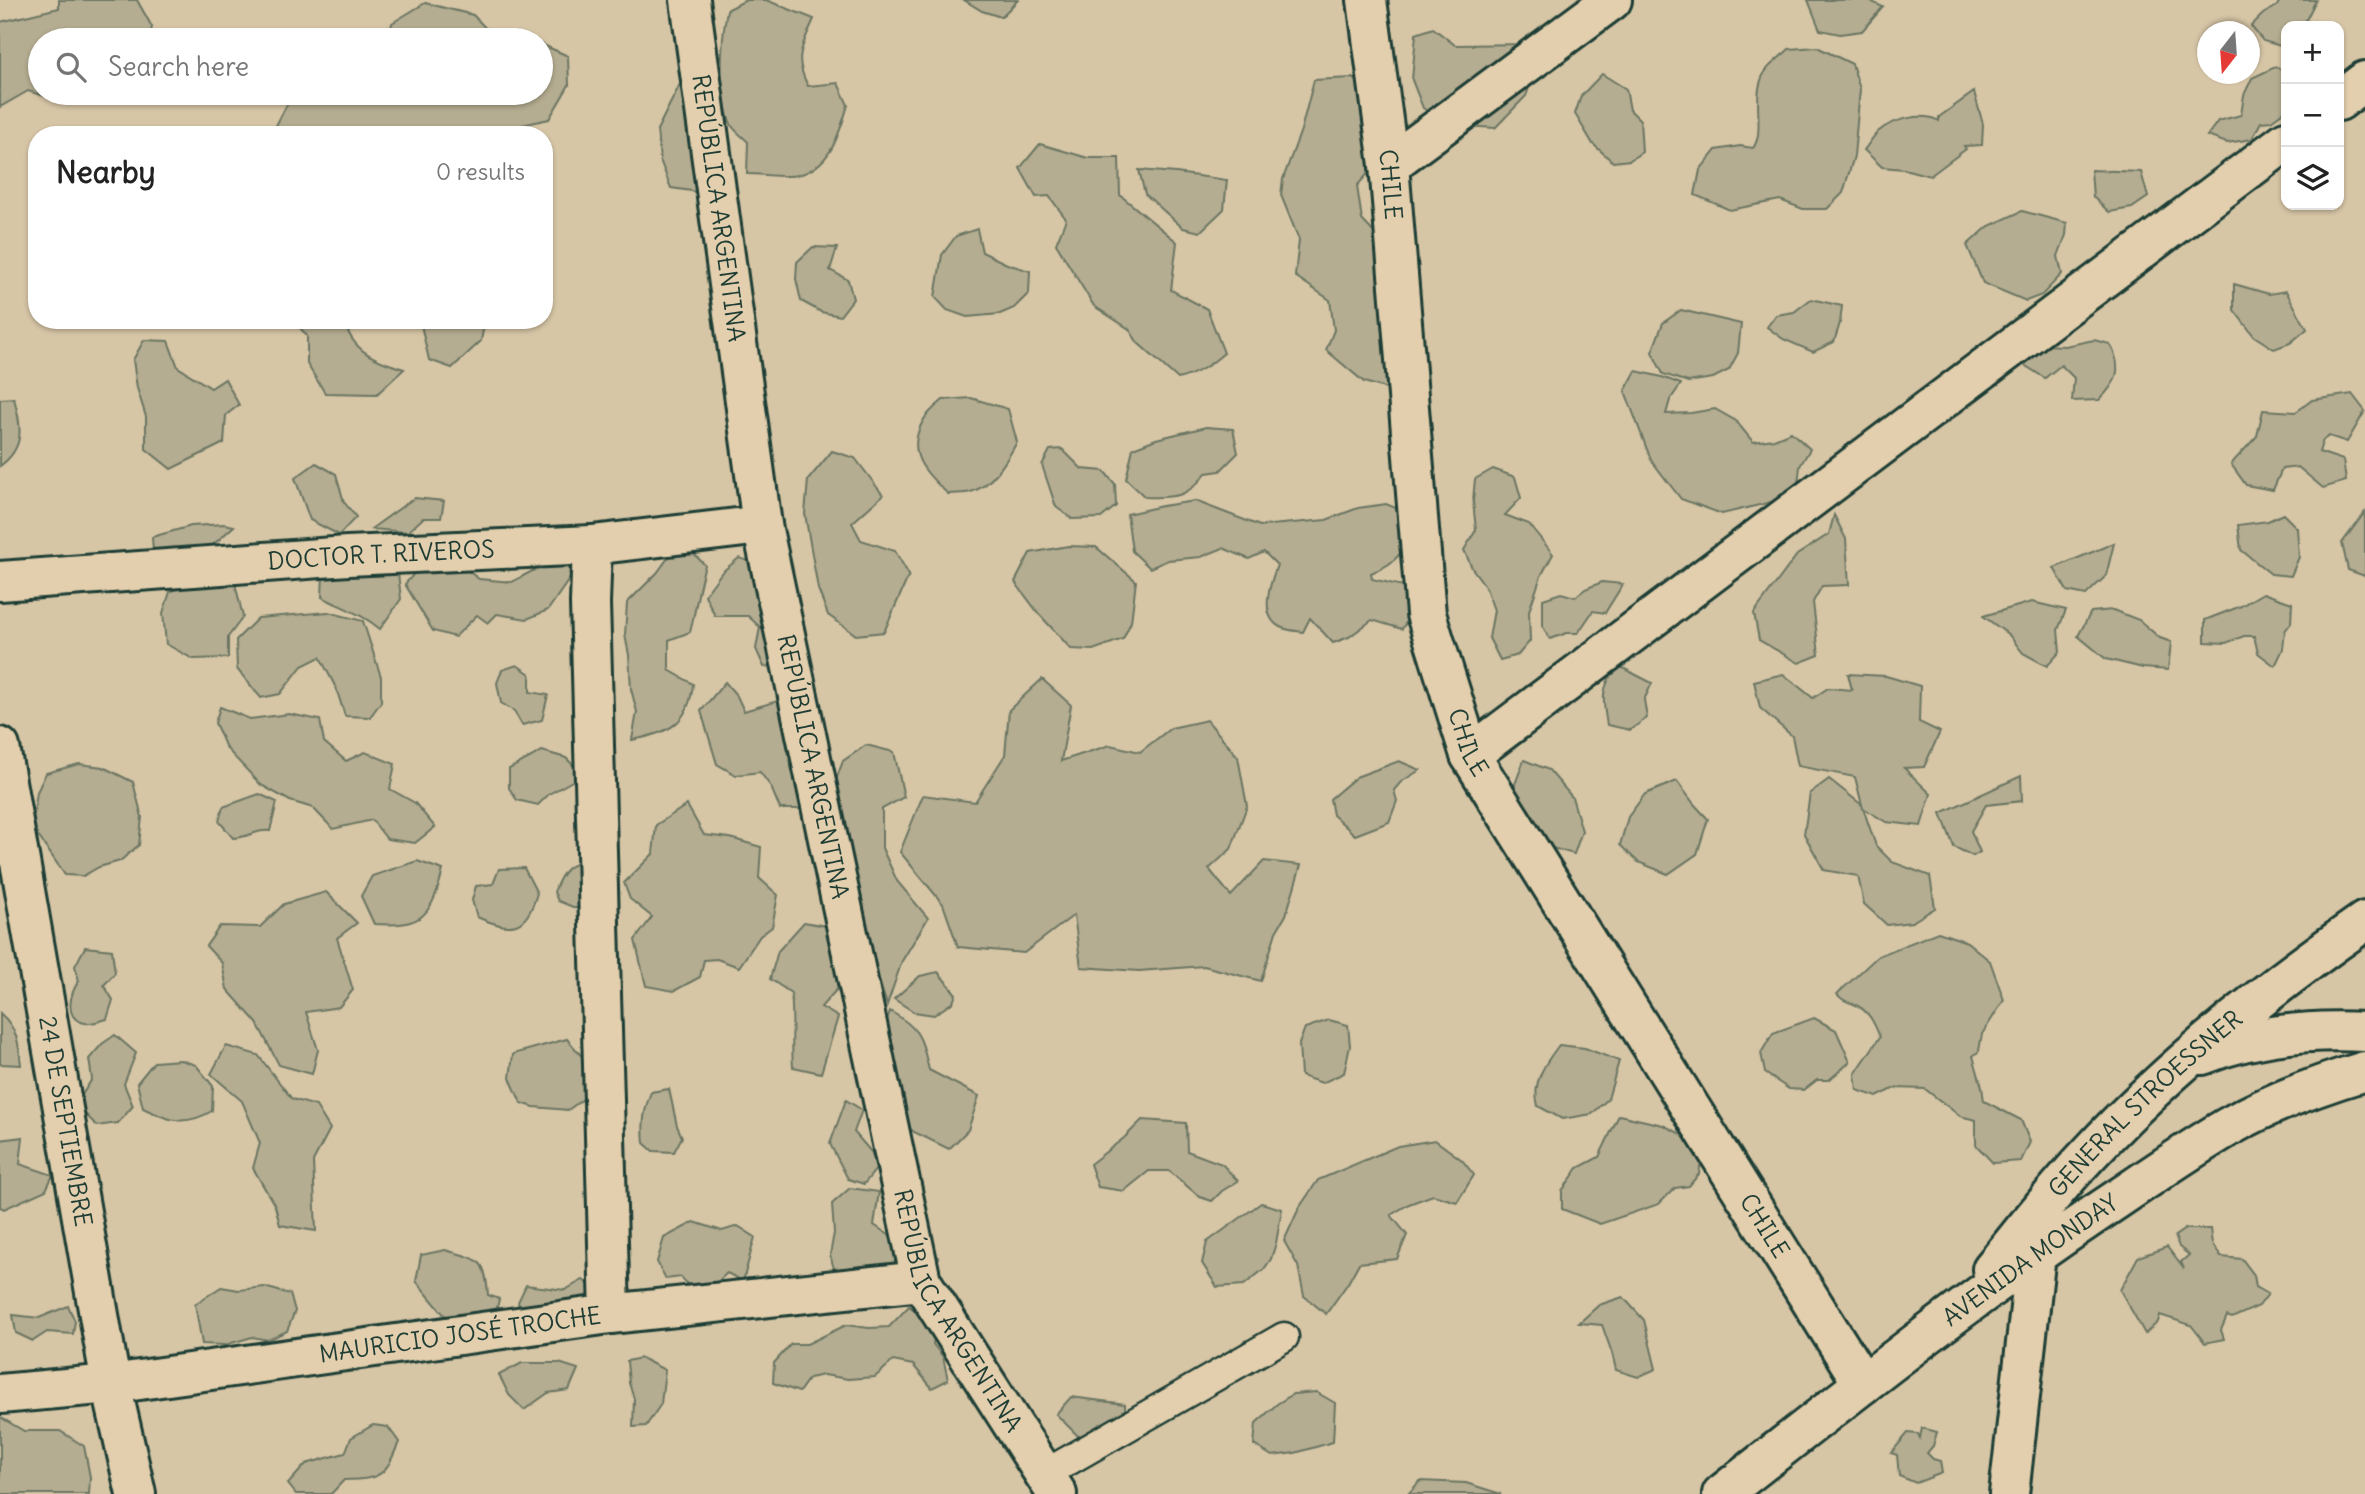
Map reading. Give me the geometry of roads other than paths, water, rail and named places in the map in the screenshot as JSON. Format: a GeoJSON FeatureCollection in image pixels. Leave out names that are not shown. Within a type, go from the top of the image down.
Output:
{"type":"FeatureCollection","features":[{"type":"Feature","properties":{"kind":"street","name":"REPÚBLICA ARGENTINA"},"geometry":{"type":"LineString","coordinates":[[690,0],[762,526],[921,1281],[1051,1484]]}},
{"type":"Feature","properties":{"kind":"street","name":"CHILE"},"geometry":{"type":"LineString","coordinates":[[1367,0],[1389,165],[1426,614],[1470,755],[1863,1384]]}},
{"type":"Feature","properties":{"kind":"street"},"geometry":{"type":"LineString","coordinates":[[1389,165],[1612,0]]}},
{"type":"Feature","properties":{"kind":"street"},"geometry":{"type":"LineString","coordinates":[[2344,97],[2365,81]]}},
{"type":"Feature","properties":{"kind":"street"},"geometry":{"type":"LineString","coordinates":[[1470,755],[2281,145]]}},
{"type":"Feature","properties":{"kind":"street","name":"DOCTOR T. RIVEROS"},"geometry":{"type":"LineString","coordinates":[[0,581],[348,556],[592,545],[762,526]]}},
{"type":"Feature","properties":{"kind":"street"},"geometry":{"type":"LineString","coordinates":[[592,545],[590,603],[610,1314]]}},
{"type":"Feature","properties":{"kind":"street","name":"24 DE SEPTIEMBRE"},"geometry":{"type":"LineString","coordinates":[[0,747],[111,1384],[136,1494]]}},
{"type":"Feature","properties":{"kind":"street","name":"GENERAL STROESSNER"},"geometry":{"type":"LineString","coordinates":[[1953,1317],[2088,1155],[2139,1104],[2308,962],[2365,921]]}},
{"type":"Feature","properties":{"kind":"street"},"geometry":{"type":"LineString","coordinates":[[2187,1062],[2227,1046],[2283,1034],[2337,1030],[2365,1032]]}},
{"type":"Feature","properties":{"kind":"street","name":"AVENIDA MONDAY"},"geometry":{"type":"LineString","coordinates":[[1722,1494],[2036,1254],[2230,1126],[2280,1102],[2365,1071]]}},
{"type":"Feature","properties":{"kind":"street"},"geometry":{"type":"LineString","coordinates":[[2009,1494],[2036,1254]]}},
{"type":"Feature","properties":{"kind":"street","name":"MAURICIO JOSÉ TROCHE"},"geometry":{"type":"LineString","coordinates":[[0,1394],[111,1384],[610,1314],[921,1281]]}},
{"type":"Feature","properties":{"kind":"lane"},"geometry":{"type":"LineString","coordinates":[[1051,1484],[1284,1337]]}}]}
